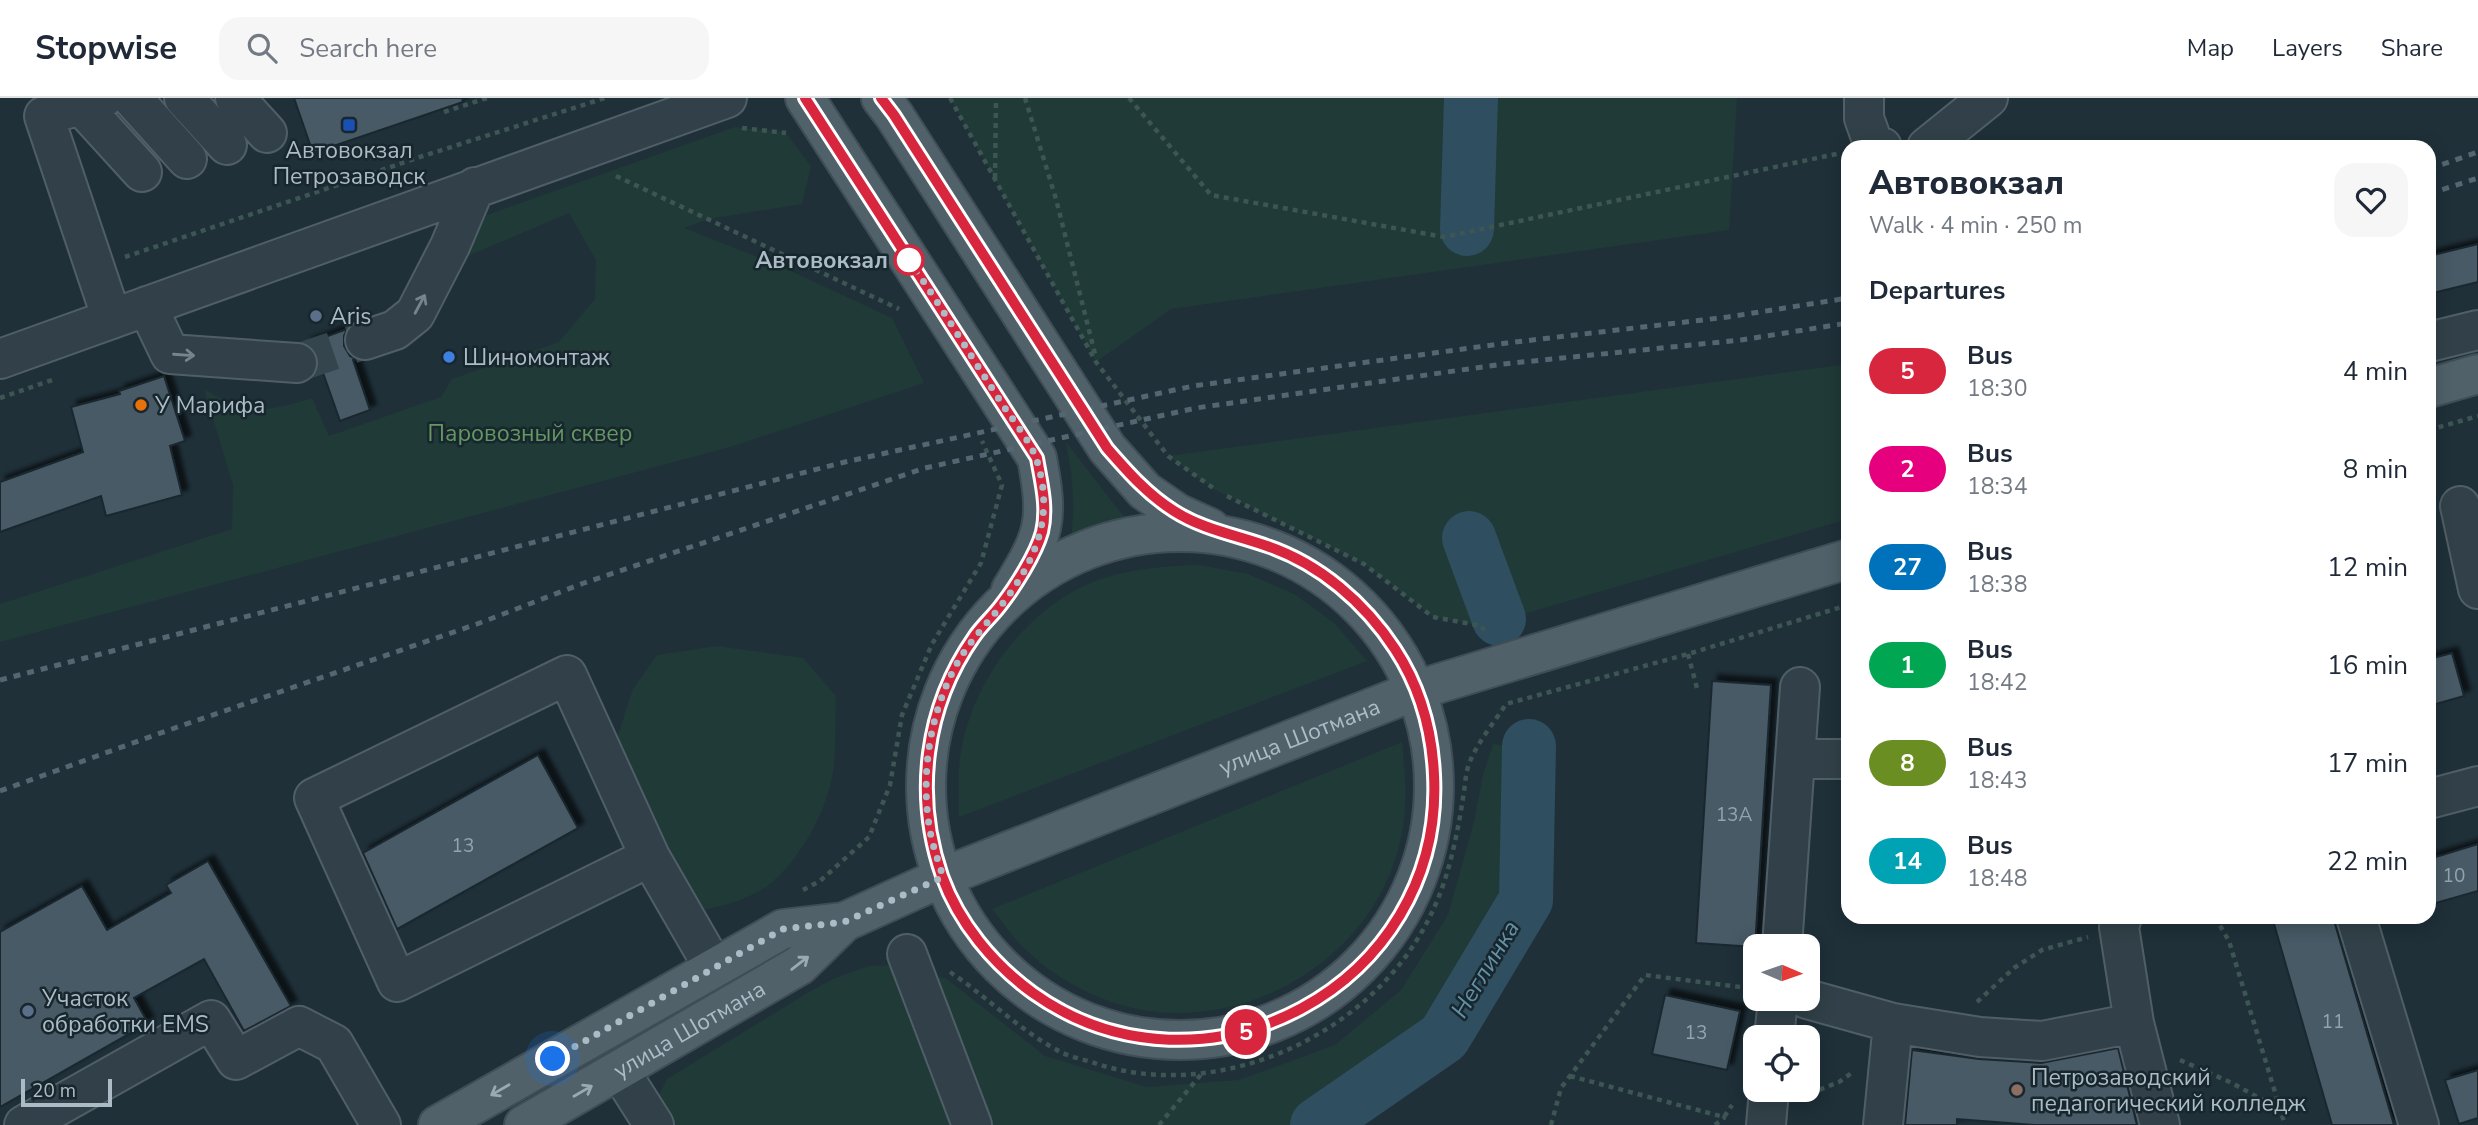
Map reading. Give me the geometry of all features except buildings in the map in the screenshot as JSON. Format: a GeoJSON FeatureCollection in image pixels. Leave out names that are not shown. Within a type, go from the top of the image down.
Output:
{"type":"FeatureCollection","features":[{"type":"Feature","properties":{"kind":"main road"},"geometry":{"type":"LineString","coordinates":[[805,98],[1037,458],[1045,499],[1042,533],[1003,603]]}},
{"type":"Feature","properties":{"kind":"main road"},"geometry":{"type":"LineString","coordinates":[[881,98],[1107,448],[1145,491],[1177,513],[1228,536]]}},
{"type":"Feature","properties":{"kind":"main road"},"geometry":{"type":"LineString","coordinates":[[2436,386],[2478,374]]}},
{"type":"Feature","properties":{"kind":"main road"},"geometry":{"type":"LineString","coordinates":[[1194,531],[1228,536],[1269,547],[1307,565],[1342,589],[1372,618],[1397,652],[1417,690],[1433,755],[1435,788],[1426,855],[1400,916],[1380,944],[1358,969],[1314,1003],[1274,1023],[1242,1034],[1175,1041],[1131,1036],[1077,1019],[1048,1004],[996,962],[962,917],[943,877],[931,836],[926,794],[928,752],[937,710],[958,662],[975,635],[1003,603],[1030,580],[1091,547],[1124,537],[1194,531]]}},
{"type":"Feature","properties":{"kind":"main road","name":"улица Шотмана"},"geometry":{"type":"LineString","coordinates":[[438,1125],[783,929],[844,922],[943,877],[1417,690],[1841,561]]}},
{"type":"Feature","properties":{"kind":"main road","name":"улица Шотмана"},"geometry":{"type":"LineString","coordinates":[[524,1125],[800,965],[844,922]]}},
{"type":"Feature","properties":{"kind":"street"},"geometry":{"type":"LineString","coordinates":[[132,98],[206,152]]}},
{"type":"Feature","properties":{"kind":"street"},"geometry":{"type":"LineString","coordinates":[[161,98],[206,152]]}},
{"type":"Feature","properties":{"kind":"street"},"geometry":{"type":"LineString","coordinates":[[184,98],[206,152]]}},
{"type":"Feature","properties":{"kind":"street"},"geometry":{"type":"LineString","coordinates":[[206,152],[212,98]]}},
{"type":"Feature","properties":{"kind":"street"},"geometry":{"type":"LineString","coordinates":[[206,152],[235,98]]}},
{"type":"Feature","properties":{"kind":"street"},"geometry":{"type":"LineString","coordinates":[[1864,98],[1864,118],[1872,140]]}},
{"type":"Feature","properties":{"kind":"street"},"geometry":{"type":"LineString","coordinates":[[1936,140],[1988,98]]}},
{"type":"Feature","properties":{"kind":"street"},"geometry":{"type":"LineString","coordinates":[[112,319],[44,116],[96,100],[206,152]]}},
{"type":"Feature","properties":{"kind":"street"},"geometry":{"type":"LineString","coordinates":[[0,359],[475,187],[654,109],[731,113]]}},
{"type":"Feature","properties":{"kind":"street"},"geometry":{"type":"LineString","coordinates":[[365,340],[394,330],[415,314],[450,246],[475,187]]}},
{"type":"Feature","properties":{"kind":"street"},"geometry":{"type":"LineString","coordinates":[[147,306],[170,355],[297,363]]}},
{"type":"Feature","properties":{"kind":"street"},"geometry":{"type":"LineString","coordinates":[[2436,339],[2478,330]]}},
{"type":"Feature","properties":{"kind":"street"},"geometry":{"type":"LineString","coordinates":[[2460,506],[2478,589]]}},
{"type":"Feature","properties":{"kind":"street"},"geometry":{"type":"LineString","coordinates":[[650,857],[397,982],[314,798],[567,675],[650,857],[714,968]]}},
{"type":"Feature","properties":{"kind":"street"},"geometry":{"type":"LineString","coordinates":[[1783,934],[1800,687]]}},
{"type":"Feature","properties":{"kind":"street"},"geometry":{"type":"LineString","coordinates":[[1795,759],[1841,760]]}},
{"type":"Feature","properties":{"kind":"street"},"geometry":{"type":"LineString","coordinates":[[2436,797],[2478,786]]}},
{"type":"Feature","properties":{"kind":"street"},"geometry":{"type":"LineString","coordinates":[[2121,924],[2134,1023],[2160,1125]]}},
{"type":"Feature","properties":{"kind":"street"},"geometry":{"type":"LineString","coordinates":[[2358,924],[2419,1125]]}},
{"type":"Feature","properties":{"kind":"street"},"geometry":{"type":"LineString","coordinates":[[907,954],[972,1125]]}},
{"type":"Feature","properties":{"kind":"street"},"geometry":{"type":"LineString","coordinates":[[1820,1004],[1893,1031],[1940,1030],[1980,1037],[2042,1041],[2134,1023]]}},
{"type":"Feature","properties":{"kind":"street"},"geometry":{"type":"LineString","coordinates":[[24,1125],[211,1020],[236,1060],[299,1026],[334,1044],[381,1125]]}},
{"type":"Feature","properties":{"kind":"street"},"geometry":{"type":"LineString","coordinates":[[1883,1125],[1893,1031]]}},
{"type":"Feature","properties":{"kind":"street"},"geometry":{"type":"LineString","coordinates":[[619,1070],[654,1125]]}},
{"type":"Feature","properties":{"kind":"path"},"geometry":{"type":"LineString","coordinates":[[444,112],[487,98]]}},
{"type":"Feature","properties":{"kind":"path"},"geometry":{"type":"LineString","coordinates":[[94,268],[447,148],[605,98]]}},
{"type":"Feature","properties":{"kind":"path"},"geometry":{"type":"LineString","coordinates":[[950,98],[1096,362],[1168,456],[1215,490],[1364,564],[1433,617],[1482,626]]}},
{"type":"Feature","properties":{"kind":"path"},"geometry":{"type":"LineString","coordinates":[[995,178],[996,98]]}},
{"type":"Feature","properties":{"kind":"path"},"geometry":{"type":"LineString","coordinates":[[1025,98],[1056,199],[1096,362]]}},
{"type":"Feature","properties":{"kind":"path"},"geometry":{"type":"LineString","coordinates":[[1129,98],[1211,195],[1444,237],[1841,153]]}},
{"type":"Feature","properties":{"kind":"path"},"geometry":{"type":"LineString","coordinates":[[731,113],[785,132],[792,141]]}},
{"type":"Feature","properties":{"kind":"path"},"geometry":{"type":"LineString","coordinates":[[609,172],[903,311],[896,300]]}},
{"type":"Feature","properties":{"kind":"path"},"geometry":{"type":"LineString","coordinates":[[2436,428],[2478,416]]}},
{"type":"Feature","properties":{"kind":"path"},"geometry":{"type":"LineString","coordinates":[[802,891],[820,881],[869,837],[890,785],[902,715],[932,644],[981,564],[1002,485],[977,434]]}},
{"type":"Feature","properties":{"kind":"path"},"geometry":{"type":"LineString","coordinates":[[907,954],[951,972],[1058,1051],[1115,1070],[1164,1075],[1204,1071],[1281,1054],[1334,1025],[1360,1005],[1388,979],[1412,948],[1433,911],[1449,867],[1468,766],[1506,704],[1688,654],[1841,607]]}},
{"type":"Feature","properties":{"kind":"path"},"geometry":{"type":"LineString","coordinates":[[1688,654],[1698,692]]}},
{"type":"Feature","properties":{"kind":"path"},"geometry":{"type":"LineString","coordinates":[[1940,1030],[1982,998],[2014,968],[2042,950],[2115,924]]}},
{"type":"Feature","properties":{"kind":"path"},"geometry":{"type":"LineString","coordinates":[[2219,924],[2229,941],[2285,1125]]}},
{"type":"Feature","properties":{"kind":"path"},"geometry":{"type":"LineString","coordinates":[[1551,1125],[1561,1088],[1645,975],[1743,987]]}},
{"type":"Feature","properties":{"kind":"path"},"geometry":{"type":"LineString","coordinates":[[1768,1109],[1839,1082],[1869,1061],[1893,1031]]}},
{"type":"Feature","properties":{"kind":"path"},"geometry":{"type":"LineString","coordinates":[[2176,1059],[2232,1083],[2280,1109]]}},
{"type":"Feature","properties":{"kind":"path"},"geometry":{"type":"LineString","coordinates":[[1159,1125],[1204,1071]]}},
{"type":"Feature","properties":{"kind":"path"},"geometry":{"type":"LineString","coordinates":[[1570,1076],[1724,1117]]}},
{"type":"Feature","properties":{"kind":"green space"},"geometry":{"type":"Polygon","coordinates":[[[950,98],[1737,98],[1729,230],[1171,309],[1096,362],[950,98]]]}},
{"type":"Feature","properties":{"kind":"green space","name":"Паровозный сквер"},"geometry":{"type":"Polygon","coordinates":[[[735,127],[785,132],[811,166],[802,204],[708,219],[684,228],[780,266],[892,318],[924,383],[730,447],[0,642],[0,604],[232,529],[233,485],[204,389],[233,403],[257,409],[281,407],[312,398],[329,436],[441,397],[452,379],[559,342],[595,299],[596,260],[569,213],[463,258],[487,215],[735,127]]]}},
{"type":"Feature","properties":{"kind":"green space"},"geometry":{"type":"Polygon","coordinates":[[[1841,365],[1841,521],[1482,626],[1433,617],[1364,564],[1215,490],[1168,456],[1841,365]]]}},
{"type":"Feature","properties":{"kind":"green space"},"geometry":{"type":"Polygon","coordinates":[[[1066,442],[1120,512],[1136,526],[1115,526],[1070,545],[1073,493],[1066,442]]]}},
{"type":"Feature","properties":{"kind":"green space"},"geometry":{"type":"Polygon","coordinates":[[[1199,565],[1248,574],[1294,594],[1334,623],[1367,661],[959,817],[959,769],[973,709],[1004,653],[1026,628],[1050,607],[1076,590],[1104,578],[1151,568],[1199,565]]]}},
{"type":"Feature","properties":{"kind":"green space"},"geometry":{"type":"Polygon","coordinates":[[[717,646],[803,658],[836,696],[834,766],[826,799],[811,833],[778,876],[766,887],[741,900],[694,912],[616,741],[633,689],[657,655],[717,646]]]}},
{"type":"Feature","properties":{"kind":"green space"},"geometry":{"type":"Polygon","coordinates":[[[1402,742],[1405,813],[1401,837],[1386,883],[1360,924],[1327,958],[1287,985],[1243,1003],[1196,1012],[1148,1011],[1101,998],[1069,983],[1039,962],[1018,942],[992,909],[1402,742]]]}},
{"type":"Feature","properties":{"kind":"green space"},"geometry":{"type":"Polygon","coordinates":[[[1493,744],[1520,748],[1518,891],[1460,990],[1336,1125],[666,1125],[657,1111],[660,1093],[667,1079],[809,992],[835,978],[869,966],[896,965],[947,979],[1045,1056],[1147,1087],[1239,1080],[1335,1045],[1401,990],[1448,915],[1493,744]]]}},
{"type":"Feature","properties":{"kind":"waterway","name":"Неглинка"},"geometry":{"type":"LineString","coordinates":[[1467,229],[1471,98]]}},
{"type":"Feature","properties":{"kind":"waterway","name":"Неглинка"},"geometry":{"type":"LineString","coordinates":[[1469,538],[1499,619]]}},
{"type":"Feature","properties":{"kind":"waterway","name":"Неглинка"},"geometry":{"type":"LineString","coordinates":[[1317,1125],[1444,1037],[1526,900],[1529,746]]}},
{"type":"Feature","properties":{"kind":"tunnel"},"geometry":{"type":"LineString","coordinates":[[297,363],[365,340]]}},
{"type":"Feature","properties":{"kind":"railway"},"geometry":{"type":"LineString","coordinates":[[2436,167],[2478,152]]}},
{"type":"Feature","properties":{"kind":"railway"},"geometry":{"type":"LineString","coordinates":[[2436,192],[2478,178]]}},
{"type":"Feature","properties":{"kind":"railway"},"geometry":{"type":"LineString","coordinates":[[0,680],[845,462],[1193,386],[1507,343],[1728,317],[1841,299]]}},
{"type":"Feature","properties":{"kind":"railway"},"geometry":{"type":"LineString","coordinates":[[0,791],[477,624],[584,583],[925,468],[1196,408],[1503,364],[1741,340],[1841,324]]}},
{"type":"Feature","properties":{"kind":"bus line","name":"5"},"geometry":{"type":"LineString","coordinates":[[805,98],[1037,458],[1045,499],[1042,533],[1031,557],[1003,603],[975,635],[953,671],[937,710],[928,752],[926,794],[931,836],[943,877],[956,907],[996,962],[1021,984],[1048,1004],[1109,1031],[1175,1041],[1242,1034],[1274,1023],[1304,1009],[1332,991],[1358,969],[1400,916],[1415,886],[1426,855],[1435,788],[1427,722],[1417,690],[1397,652],[1372,618],[1342,589],[1307,565],[1269,547],[1228,536],[1177,513],[1145,491],[1119,463],[881,98]]}},
{"type":"Feature","properties":{"kind":"place","name":"Автовокзал Петрозаводск"},"geometry":{"type":"Point","coordinates":[349,125]}},
{"type":"Feature","properties":{"kind":"place","name":"Автовокзал"},"geometry":{"type":"Point","coordinates":[909,260]}},
{"type":"Feature","properties":{"kind":"place","name":"Aris"},"geometry":{"type":"Point","coordinates":[316,316]}},
{"type":"Feature","properties":{"kind":"place","name":"Шиномонтаж"},"geometry":{"type":"Point","coordinates":[449,357]}},
{"type":"Feature","properties":{"kind":"place","name":"У Марифа"},"geometry":{"type":"Point","coordinates":[141,405]}},
{"type":"Feature","properties":{"kind":"place","name":"Участок обработки EMS"},"geometry":{"type":"Point","coordinates":[28,1011]}},
{"type":"Feature","properties":{"kind":"place","name":"Петрозаводский педагогический колледж"},"geometry":{"type":"Point","coordinates":[2017,1090]}},
{"type":"Feature","properties":{"kind":"route"},"geometry":{"type":"LineString","coordinates":[[553,1059],[783,929],[844,922],[943,877],[931,836],[926,794],[928,752],[937,710],[953,671],[975,635],[1003,603],[1031,557],[1042,533],[1045,499],[1037,458],[909,260]]}}]}
